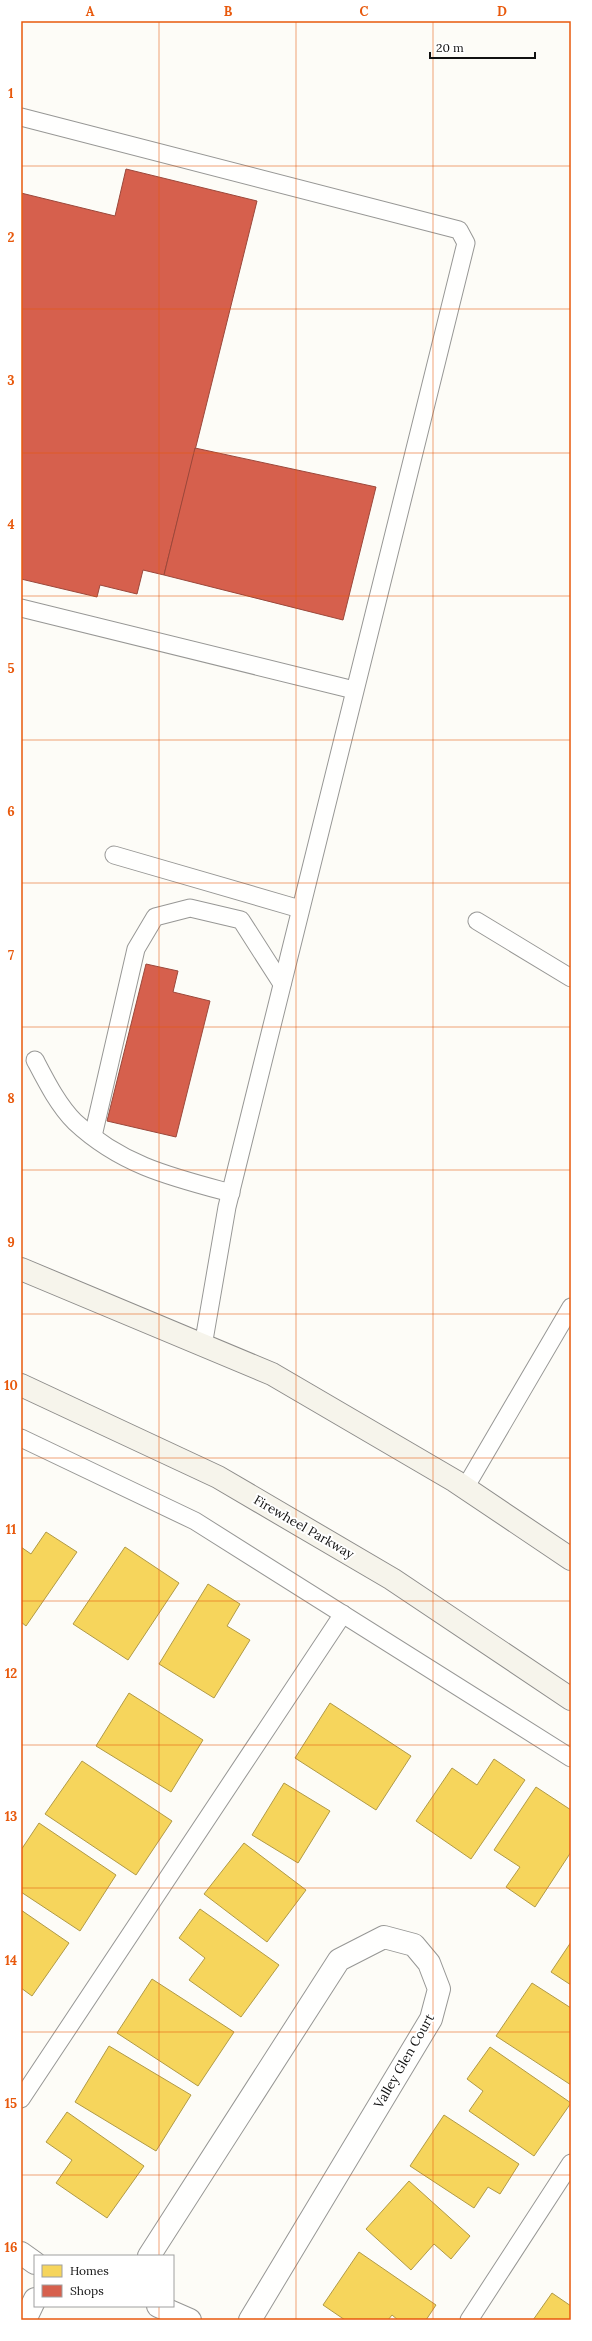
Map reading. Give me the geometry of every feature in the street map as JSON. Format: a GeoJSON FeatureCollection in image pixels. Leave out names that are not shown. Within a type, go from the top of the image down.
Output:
{"type":"FeatureCollection","features":[{"type":"Feature","properties":{"kind":"main road"},"geometry":{"type":"LineString","coordinates":[[21,1270],[272,1374],[465,1488],[571,1559]]}},
{"type":"Feature","properties":{"kind":"main road","name":"Firewheel Parkway"},"geometry":{"type":"LineString","coordinates":[[21,1385],[218,1477],[392,1579],[571,1699]]}},
{"type":"Feature","properties":{"kind":"street","name":"Valley Glen Court"},"geometry":{"type":"LineString","coordinates":[[150,2255],[339,1960],[384,1937],[414,1945],[429,1963],[440,1989],[431,2019],[250,2320]]}},
{"type":"Feature","properties":{"kind":"street"},"geometry":{"type":"LineString","coordinates":[[21,2253],[34,2262]]}},
{"type":"Feature","properties":{"kind":"street"},"geometry":{"type":"LineString","coordinates":[[25,2320],[34,2301]]}},
{"type":"Feature","properties":{"kind":"street"},"geometry":{"type":"LineString","coordinates":[[160,2307],[190,2320]]}},
{"type":"Feature","properties":{"kind":"lane"},"geometry":{"type":"LineString","coordinates":[[21,116],[459,230],[466,243],[354,690],[231,1193],[203,1346]]}},
{"type":"Feature","properties":{"kind":"lane"},"geometry":{"type":"LineString","coordinates":[[21,608],[354,690]]}},
{"type":"Feature","properties":{"kind":"lane"},"geometry":{"type":"LineString","coordinates":[[114,855],[300,909]]}},
{"type":"Feature","properties":{"kind":"lane"},"geometry":{"type":"LineString","coordinates":[[93,1136],[136,949],[155,917],[190,908],[242,920],[282,984]]}},
{"type":"Feature","properties":{"kind":"lane"},"geometry":{"type":"LineString","coordinates":[[477,921],[571,978]]}},
{"type":"Feature","properties":{"kind":"lane"},"geometry":{"type":"LineString","coordinates":[[36,1060],[50,1088],[74,1121],[116,1154],[164,1176],[231,1193]]}},
{"type":"Feature","properties":{"kind":"lane"},"geometry":{"type":"LineString","coordinates":[[465,1488],[568,1318]]}},
{"type":"Feature","properties":{"kind":"lane"},"geometry":{"type":"LineString","coordinates":[[21,1438],[195,1521],[571,1758]]}},
{"type":"Feature","properties":{"kind":"lane"},"geometry":{"type":"LineString","coordinates":[[21,2099],[343,1614]]}},
{"type":"Feature","properties":{"kind":"lane"},"geometry":{"type":"LineString","coordinates":[[469,2320],[571,2163]]}},
{"type":"Feature","properties":{"kind":"building: Homes"},"geometry":{"type":"Polygon","coordinates":[[[46,1532],[77,1552],[26,1626],[21,1622],[21,1547],[31,1554],[46,1532]]]}},
{"type":"Feature","properties":{"kind":"building: Homes"},"geometry":{"type":"Polygon","coordinates":[[[125,1547],[179,1583],[128,1660],[73,1624],[125,1547]]]}},
{"type":"Feature","properties":{"kind":"building: Homes"},"geometry":{"type":"Polygon","coordinates":[[[208,1584],[240,1604],[227,1626],[250,1640],[214,1698],[159,1664],[208,1584]]]}},
{"type":"Feature","properties":{"kind":"building: Homes"},"geometry":{"type":"Polygon","coordinates":[[[129,1693],[203,1740],[171,1792],[96,1746],[129,1693]]]}},
{"type":"Feature","properties":{"kind":"building: Homes"},"geometry":{"type":"Polygon","coordinates":[[[330,1703],[411,1756],[376,1810],[295,1758],[330,1703]]]}},
{"type":"Feature","properties":{"kind":"building: Homes"},"geometry":{"type":"Polygon","coordinates":[[[494,1759],[525,1780],[471,1859],[416,1821],[452,1768],[477,1785],[494,1759]]]}},
{"type":"Feature","properties":{"kind":"building: Homes"},"geometry":{"type":"Polygon","coordinates":[[[82,1761],[172,1821],[136,1875],[45,1814],[82,1761]]]}},
{"type":"Feature","properties":{"kind":"building: Homes"},"geometry":{"type":"Polygon","coordinates":[[[284,1783],[330,1811],[298,1863],[252,1835],[284,1783]]]}},
{"type":"Feature","properties":{"kind":"building: Homes"},"geometry":{"type":"Polygon","coordinates":[[[536,1787],[571,1810],[571,1852],[535,1907],[506,1887],[520,1867],[494,1850],[536,1787]]]}},
{"type":"Feature","properties":{"kind":"building: Homes"},"geometry":{"type":"Polygon","coordinates":[[[39,1823],[116,1875],[80,1931],[21,1892],[21,1850],[39,1823]]]}},
{"type":"Feature","properties":{"kind":"building: Homes"},"geometry":{"type":"Polygon","coordinates":[[[244,1843],[306,1890],[267,1942],[204,1894],[244,1843]]]}},
{"type":"Feature","properties":{"kind":"building: Homes"},"geometry":{"type":"Polygon","coordinates":[[[200,1909],[279,1965],[241,2017],[189,1980],[205,1958],[179,1938],[200,1909]]]}},
{"type":"Feature","properties":{"kind":"building: Homes"},"geometry":{"type":"Polygon","coordinates":[[[21,1910],[69,1943],[32,1996],[21,1988],[21,1910]]]}},
{"type":"Feature","properties":{"kind":"building: Homes"},"geometry":{"type":"Polygon","coordinates":[[[571,1942],[571,1985],[551,1972],[571,1942]]]}},
{"type":"Feature","properties":{"kind":"building: Homes"},"geometry":{"type":"Polygon","coordinates":[[[152,1979],[234,2032],[198,2086],[117,2033],[152,1979]]]}},
{"type":"Feature","properties":{"kind":"building: Homes"},"geometry":{"type":"Polygon","coordinates":[[[532,1983],[571,2008],[571,2085],[496,2036],[532,1983]]]}},
{"type":"Feature","properties":{"kind":"building: Homes"},"geometry":{"type":"Polygon","coordinates":[[[109,2046],[191,2095],[156,2151],[75,2102],[109,2046]]]}},
{"type":"Feature","properties":{"kind":"building: Homes"},"geometry":{"type":"Polygon","coordinates":[[[490,2047],[571,2103],[534,2156],[469,2111],[483,2091],[467,2079],[490,2047]]]}},
{"type":"Feature","properties":{"kind":"building: Homes"},"geometry":{"type":"Polygon","coordinates":[[[67,2112],[144,2166],[107,2218],[56,2183],[72,2160],[46,2142],[67,2112]]]}},
{"type":"Feature","properties":{"kind":"building: Homes"},"geometry":{"type":"Polygon","coordinates":[[[444,2115],[519,2164],[500,2194],[488,2187],[474,2208],[410,2166],[444,2115]]]}},
{"type":"Feature","properties":{"kind":"building: Homes"},"geometry":{"type":"Polygon","coordinates":[[[409,2181],[470,2236],[451,2259],[434,2244],[411,2270],[366,2229],[409,2181]]]}},
{"type":"Feature","properties":{"kind":"building: Homes"},"geometry":{"type":"Polygon","coordinates":[[[359,2252],[436,2305],[426,2320],[398,2320],[392,2315],[388,2320],[345,2320],[323,2305],[359,2252]]]}},
{"type":"Feature","properties":{"kind":"building: Homes"},"geometry":{"type":"Polygon","coordinates":[[[552,2293],[571,2306],[571,2320],[533,2320],[552,2293]]]}},
{"type":"Feature","properties":{"kind":"building: Shops"},"geometry":{"type":"Polygon","coordinates":[[[126,169],[257,201],[164,575],[143,570],[137,594],[100,585],[97,597],[21,579],[21,193],[115,216],[126,169]]]}},
{"type":"Feature","properties":{"kind":"building: Shops"},"geometry":{"type":"Polygon","coordinates":[[[195,448],[376,487],[343,620],[164,575],[195,448]]]}},
{"type":"Feature","properties":{"kind":"building: Shops"},"geometry":{"type":"Polygon","coordinates":[[[146,964],[178,971],[173,992],[210,1001],[176,1137],[107,1121],[146,964]]]}}]}
